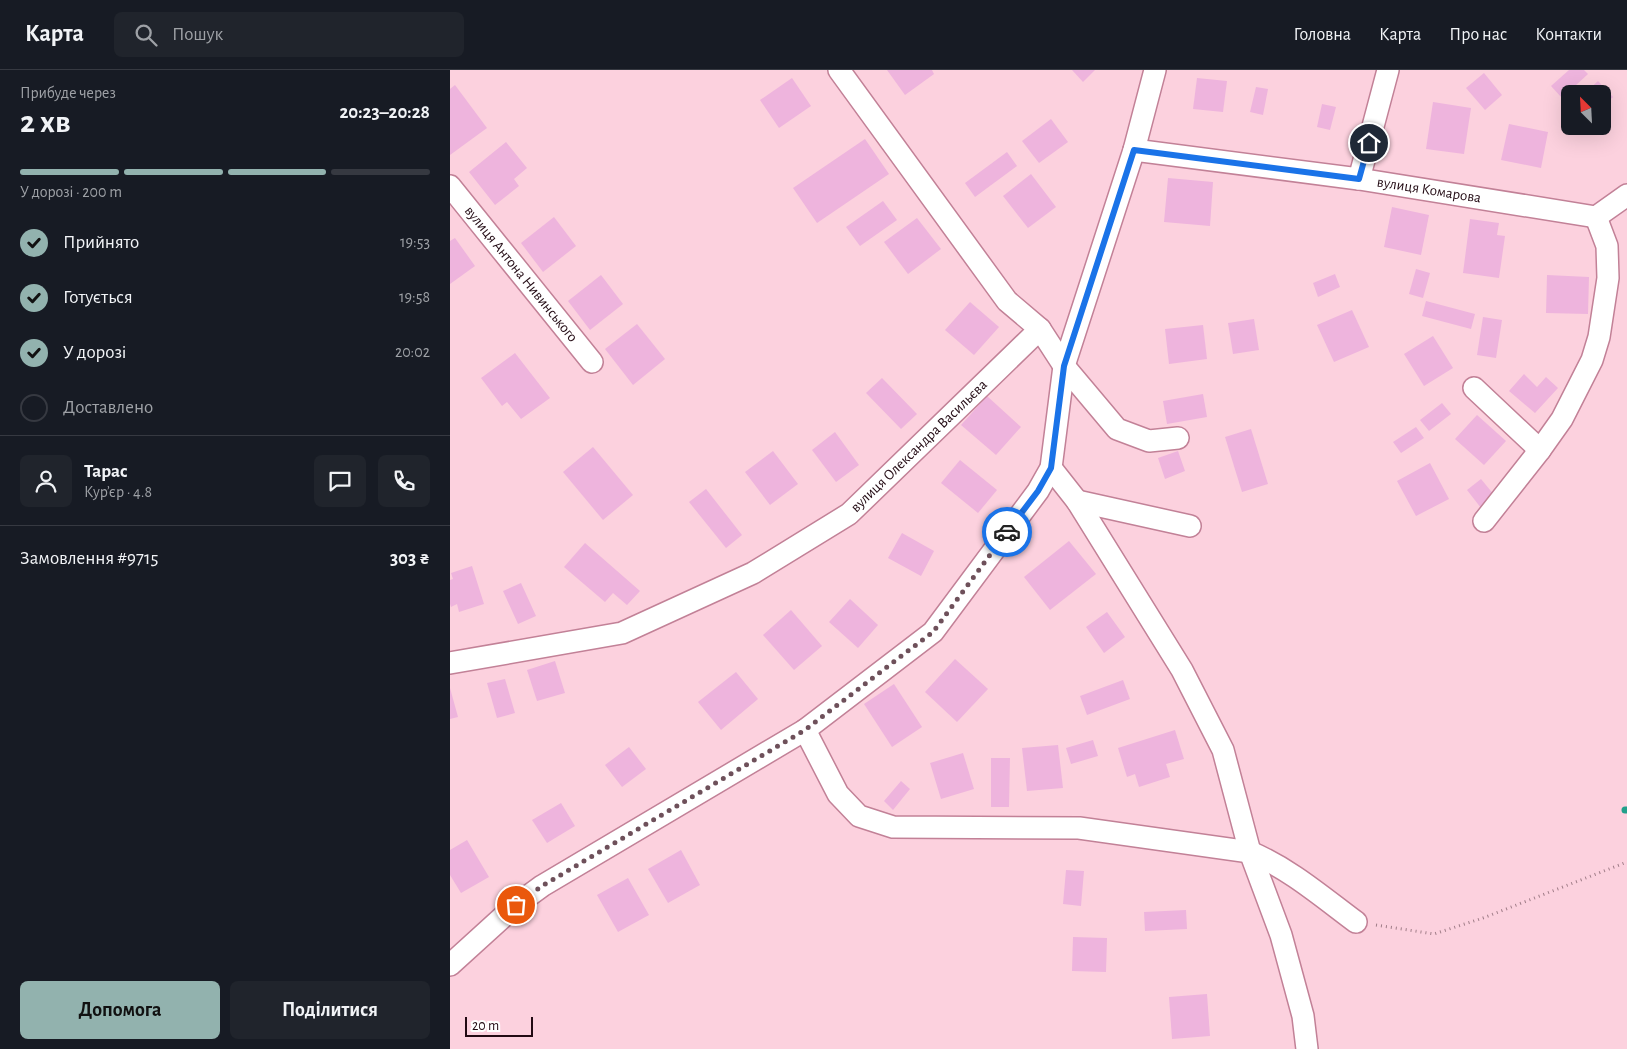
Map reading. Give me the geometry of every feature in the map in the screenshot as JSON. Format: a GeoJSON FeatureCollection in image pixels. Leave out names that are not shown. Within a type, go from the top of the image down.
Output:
{"type":"FeatureCollection","features":[{"type":"Feature","properties":{"kind":"street"},"geometry":{"type":"LineString","coordinates":[[839,70],[1007,301],[1040,329],[1064,366],[1117,429],[1149,441],[1178,438]]}},
{"type":"Feature","properties":{"kind":"street"},"geometry":{"type":"LineString","coordinates":[[450,965],[516,905],[542,886],[805,730],[933,632],[1038,491],[1051,468],[1064,366],[1134,150],[1155,70]]}},
{"type":"Feature","properties":{"kind":"street"},"geometry":{"type":"LineString","coordinates":[[1359,179],[1388,70]]}},
{"type":"Feature","properties":{"kind":"street","name":"вулиця Комарова"},"geometry":{"type":"LineString","coordinates":[[1134,150],[1359,179],[1596,217]]}},
{"type":"Feature","properties":{"kind":"street","name":"вулиця Антона Нивинського"},"geometry":{"type":"LineString","coordinates":[[450,186],[592,362]]}},
{"type":"Feature","properties":{"kind":"street"},"geometry":{"type":"LineString","coordinates":[[1484,521],[1540,450],[1566,410],[1592,360],[1599,337],[1608,278],[1607,246],[1596,217],[1627,194]]}},
{"type":"Feature","properties":{"kind":"street","name":"вулиця Олександра Васильєва"},"geometry":{"type":"LineString","coordinates":[[450,663],[622,633],[753,573],[849,514],[1040,329]]}},
{"type":"Feature","properties":{"kind":"street"},"geometry":{"type":"LineString","coordinates":[[1474,388],[1540,450]]}},
{"type":"Feature","properties":{"kind":"street"},"geometry":{"type":"LineString","coordinates":[[1051,468],[1077,501],[1182,670],[1223,750],[1250,852],[1281,935],[1303,1016],[1308,1049]]}},
{"type":"Feature","properties":{"kind":"street"},"geometry":{"type":"LineString","coordinates":[[1077,501],[1190,526]]}},
{"type":"Feature","properties":{"kind":"street"},"geometry":{"type":"LineString","coordinates":[[805,730],[838,794],[859,816],[893,827],[1079,828],[1250,852],[1270,860],[1293,874],[1356,922]]}},
{"type":"Feature","properties":{"kind":"path"},"geometry":{"type":"LineString","coordinates":[[1356,922],[1434,934],[1483,918],[1627,862]]}},
{"type":"Feature","properties":{"kind":"building"},"geometry":{"type":"Polygon","coordinates":[[[887,70],[932,70],[934,74],[905,95],[887,70]]]}},
{"type":"Feature","properties":{"kind":"building"},"geometry":{"type":"Polygon","coordinates":[[[1072,70],[1095,70],[1083,82],[1072,70]]]}},
{"type":"Feature","properties":{"kind":"building"},"geometry":{"type":"Polygon","coordinates":[[[1569,70],[1584,70],[1588,74],[1576,85],[1561,85],[1561,97],[1551,86],[1569,70]]]}},
{"type":"Feature","properties":{"kind":"building"},"geometry":{"type":"Polygon","coordinates":[[[1484,73],[1502,95],[1485,110],[1466,88],[1484,73]]]}},
{"type":"Feature","properties":{"kind":"building"},"geometry":{"type":"Polygon","coordinates":[[[792,78],[811,106],[779,128],[760,100],[792,78]]]}},
{"type":"Feature","properties":{"kind":"building"},"geometry":{"type":"Polygon","coordinates":[[[1197,78],[1227,81],[1223,112],[1193,109],[1197,78]]]}},
{"type":"Feature","properties":{"kind":"building"},"geometry":{"type":"Polygon","coordinates":[[[1598,81],[1602,85],[1594,85],[1598,81]]]}},
{"type":"Feature","properties":{"kind":"building"},"geometry":{"type":"Polygon","coordinates":[[[455,85],[487,128],[450,155],[450,89],[455,85]]]}},
{"type":"Feature","properties":{"kind":"building"},"geometry":{"type":"Polygon","coordinates":[[[1256,87],[1268,89],[1263,115],[1250,112],[1256,87]]]}},
{"type":"Feature","properties":{"kind":"building"},"geometry":{"type":"Polygon","coordinates":[[[1433,102],[1471,108],[1464,154],[1426,149],[1433,102]]]}},
{"type":"Feature","properties":{"kind":"building"},"geometry":{"type":"Polygon","coordinates":[[[1322,104],[1336,107],[1330,130],[1317,127],[1322,104]]]}},
{"type":"Feature","properties":{"kind":"building"},"geometry":{"type":"Polygon","coordinates":[[[1051,119],[1068,142],[1039,163],[1022,141],[1051,119]]]}},
{"type":"Feature","properties":{"kind":"building"},"geometry":{"type":"Polygon","coordinates":[[[1509,124],[1548,132],[1541,168],[1501,160],[1509,124]]]}},
{"type":"Feature","properties":{"kind":"building"},"geometry":{"type":"Polygon","coordinates":[[[865,139],[889,174],[817,223],[793,188],[865,139]]]}},
{"type":"Feature","properties":{"kind":"building"},"geometry":{"type":"Polygon","coordinates":[[[506,142],[527,168],[514,179],[519,186],[495,205],[469,172],[506,142]]]}},
{"type":"Feature","properties":{"kind":"building"},"geometry":{"type":"Polygon","coordinates":[[[1007,152],[1017,166],[975,197],[965,183],[1007,152]]]}},
{"type":"Feature","properties":{"kind":"building"},"geometry":{"type":"Polygon","coordinates":[[[1031,174],[1056,207],[1028,228],[1003,196],[1031,174]]]}},
{"type":"Feature","properties":{"kind":"building"},"geometry":{"type":"Polygon","coordinates":[[[1168,178],[1213,182],[1210,226],[1164,222],[1168,178]]]}},
{"type":"Feature","properties":{"kind":"building"},"geometry":{"type":"Polygon","coordinates":[[[883,201],[897,220],[860,246],[846,227],[883,201]]]}},
{"type":"Feature","properties":{"kind":"building"},"geometry":{"type":"Polygon","coordinates":[[[1392,207],[1429,215],[1421,255],[1384,247],[1392,207]]]}},
{"type":"Feature","properties":{"kind":"building"},"geometry":{"type":"Polygon","coordinates":[[[554,217],[576,246],[543,272],[521,243],[554,217]]]}},
{"type":"Feature","properties":{"kind":"building"},"geometry":{"type":"Polygon","coordinates":[[[917,218],[941,249],[908,274],[884,242],[917,218]]]}},
{"type":"Feature","properties":{"kind":"building"},"geometry":{"type":"Polygon","coordinates":[[[1470,219],[1499,223],[1497,235],[1505,236],[1499,278],[1463,273],[1470,219]]]}},
{"type":"Feature","properties":{"kind":"building"},"geometry":{"type":"Polygon","coordinates":[[[455,238],[475,266],[450,284],[450,241],[455,238]]]}},
{"type":"Feature","properties":{"kind":"building"},"geometry":{"type":"Polygon","coordinates":[[[1416,269],[1430,273],[1423,298],[1409,294],[1416,269]]]}},
{"type":"Feature","properties":{"kind":"building"},"geometry":{"type":"Polygon","coordinates":[[[1335,274],[1340,287],[1318,297],[1313,283],[1335,274]]]}},
{"type":"Feature","properties":{"kind":"building"},"geometry":{"type":"Polygon","coordinates":[[[601,275],[623,304],[590,330],[568,301],[601,275]]]}},
{"type":"Feature","properties":{"kind":"building"},"geometry":{"type":"Polygon","coordinates":[[[1547,275],[1589,277],[1588,314],[1546,313],[1547,275]]]}},
{"type":"Feature","properties":{"kind":"building"},"geometry":{"type":"Polygon","coordinates":[[[1426,301],[1475,314],[1471,329],[1422,316],[1426,301]]]}},
{"type":"Feature","properties":{"kind":"building"},"geometry":{"type":"Polygon","coordinates":[[[970,302],[999,327],[974,355],[945,330],[970,302]]]}},
{"type":"Feature","properties":{"kind":"building"},"geometry":{"type":"Polygon","coordinates":[[[1352,310],[1369,347],[1334,362],[1317,325],[1352,310]]]}},
{"type":"Feature","properties":{"kind":"building"},"geometry":{"type":"Polygon","coordinates":[[[1483,317],[1502,320],[1496,358],[1477,355],[1483,317]]]}},
{"type":"Feature","properties":{"kind":"building"},"geometry":{"type":"Polygon","coordinates":[[[1254,319],[1259,350],[1233,354],[1228,323],[1254,319]]]}},
{"type":"Feature","properties":{"kind":"building"},"geometry":{"type":"Polygon","coordinates":[[[637,324],[665,359],[633,385],[605,349],[637,324]]]}},
{"type":"Feature","properties":{"kind":"building"},"geometry":{"type":"Polygon","coordinates":[[[1203,325],[1207,359],[1169,364],[1165,329],[1203,325]]]}},
{"type":"Feature","properties":{"kind":"building"},"geometry":{"type":"Polygon","coordinates":[[[1433,336],[1453,368],[1424,386],[1404,354],[1433,336]]]}},
{"type":"Feature","properties":{"kind":"building"},"geometry":{"type":"Polygon","coordinates":[[[515,353],[550,398],[521,419],[507,402],[502,406],[481,378],[515,353]]]}},
{"type":"Feature","properties":{"kind":"building"},"geometry":{"type":"Polygon","coordinates":[[[1524,374],[1537,387],[1546,377],[1558,388],[1535,413],[1509,391],[1524,374]]]}},
{"type":"Feature","properties":{"kind":"building"},"geometry":{"type":"Polygon","coordinates":[[[882,378],[917,414],[901,429],[866,393],[882,378]]]}},
{"type":"Feature","properties":{"kind":"building"},"geometry":{"type":"Polygon","coordinates":[[[1203,394],[1207,417],[1167,424],[1163,401],[1203,394]]]}},
{"type":"Feature","properties":{"kind":"building"},"geometry":{"type":"Polygon","coordinates":[[[987,396],[1021,427],[996,455],[961,425],[987,396]]]}},
{"type":"Feature","properties":{"kind":"building"},"geometry":{"type":"Polygon","coordinates":[[[1442,403],[1451,414],[1429,431],[1420,420],[1442,403]]]}},
{"type":"Feature","properties":{"kind":"building"},"geometry":{"type":"Polygon","coordinates":[[[1477,415],[1506,441],[1484,465],[1455,439],[1477,415]]]}},
{"type":"Feature","properties":{"kind":"building"},"geometry":{"type":"Polygon","coordinates":[[[1416,427],[1424,438],[1401,453],[1393,442],[1416,427]]]}},
{"type":"Feature","properties":{"kind":"building"},"geometry":{"type":"Polygon","coordinates":[[[1251,429],[1268,484],[1242,492],[1225,437],[1251,429]]]}},
{"type":"Feature","properties":{"kind":"building"},"geometry":{"type":"Polygon","coordinates":[[[835,432],[859,465],[836,482],[812,450],[835,432]]]}},
{"type":"Feature","properties":{"kind":"building"},"geometry":{"type":"Polygon","coordinates":[[[593,447],[633,495],[603,520],[563,472],[593,447]]]}},
{"type":"Feature","properties":{"kind":"building"},"geometry":{"type":"Polygon","coordinates":[[[773,451],[798,484],[770,505],[745,472],[773,451]]]}},
{"type":"Feature","properties":{"kind":"building"},"geometry":{"type":"Polygon","coordinates":[[[1178,451],[1185,471],[1165,479],[1158,458],[1178,451]]]}},
{"type":"Feature","properties":{"kind":"building"},"geometry":{"type":"Polygon","coordinates":[[[960,460],[997,490],[978,513],[941,483],[960,460]]]}},
{"type":"Feature","properties":{"kind":"building"},"geometry":{"type":"Polygon","coordinates":[[[1430,463],[1449,499],[1416,516],[1397,481],[1430,463]]]}},
{"type":"Feature","properties":{"kind":"building"},"geometry":{"type":"Polygon","coordinates":[[[1481,479],[1495,496],[1481,508],[1467,490],[1481,479]]]}},
{"type":"Feature","properties":{"kind":"building"},"geometry":{"type":"Polygon","coordinates":[[[706,489],[742,535],[726,548],[689,502],[706,489]]]}},
{"type":"Feature","properties":{"kind":"building"},"geometry":{"type":"Polygon","coordinates":[[[902,533],[934,551],[921,576],[888,558],[902,533]]]}},
{"type":"Feature","properties":{"kind":"building"},"geometry":{"type":"Polygon","coordinates":[[[1069,541],[1096,574],[1050,610],[1024,577],[1069,541]]]}},
{"type":"Feature","properties":{"kind":"building"},"geometry":{"type":"Polygon","coordinates":[[[585,543],[640,591],[627,605],[613,593],[605,602],[564,567],[585,543]]]}},
{"type":"Feature","properties":{"kind":"building"},"geometry":{"type":"Polygon","coordinates":[[[472,566],[484,604],[459,612],[457,604],[451,607],[450,604],[450,580],[453,579],[451,573],[472,566]]]}},
{"type":"Feature","properties":{"kind":"building"},"geometry":{"type":"Polygon","coordinates":[[[521,583],[536,616],[518,624],[503,591],[521,583]]]}},
{"type":"Feature","properties":{"kind":"building"},"geometry":{"type":"Polygon","coordinates":[[[850,599],[878,625],[858,648],[829,622],[850,599]]]}},
{"type":"Feature","properties":{"kind":"building"},"geometry":{"type":"Polygon","coordinates":[[[791,610],[822,646],[794,670],[763,635],[791,610]]]}},
{"type":"Feature","properties":{"kind":"building"},"geometry":{"type":"Polygon","coordinates":[[[1107,612],[1125,637],[1104,653],[1086,627],[1107,612]]]}},
{"type":"Feature","properties":{"kind":"building"},"geometry":{"type":"Polygon","coordinates":[[[955,659],[988,689],[957,722],[925,692],[955,659]]]}},
{"type":"Feature","properties":{"kind":"building"},"geometry":{"type":"Polygon","coordinates":[[[555,661],[565,693],[537,701],[527,670],[555,661]]]}},
{"type":"Feature","properties":{"kind":"building"},"geometry":{"type":"Polygon","coordinates":[[[736,672],[758,699],[721,730],[698,702],[736,672]]]}},
{"type":"Feature","properties":{"kind":"building"},"geometry":{"type":"Polygon","coordinates":[[[505,679],[515,713],[497,718],[487,683],[505,679]]]}},
{"type":"Feature","properties":{"kind":"building"},"geometry":{"type":"Polygon","coordinates":[[[1123,680],[1130,699],[1087,715],[1080,696],[1123,680]]]}},
{"type":"Feature","properties":{"kind":"building"},"geometry":{"type":"Polygon","coordinates":[[[894,684],[922,727],[892,747],[864,704],[894,684]]]}},
{"type":"Feature","properties":{"kind":"building"},"geometry":{"type":"Polygon","coordinates":[[[450,688],[458,717],[450,719],[450,688]]]}},
{"type":"Feature","properties":{"kind":"building"},"geometry":{"type":"Polygon","coordinates":[[[1175,730],[1184,759],[1166,764],[1170,777],[1139,787],[1135,774],[1127,777],[1118,748],[1175,730]]]}},
{"type":"Feature","properties":{"kind":"building"},"geometry":{"type":"Polygon","coordinates":[[[1093,740],[1098,756],[1071,764],[1066,748],[1093,740]]]}},
{"type":"Feature","properties":{"kind":"building"},"geometry":{"type":"Polygon","coordinates":[[[1058,745],[1063,788],[1027,791],[1022,748],[1058,745]]]}},
{"type":"Feature","properties":{"kind":"building"},"geometry":{"type":"Polygon","coordinates":[[[629,747],[646,769],[622,787],[605,765],[629,747]]]}},
{"type":"Feature","properties":{"kind":"building"},"geometry":{"type":"Polygon","coordinates":[[[963,753],[974,789],[941,799],[930,763],[963,753]]]}},
{"type":"Feature","properties":{"kind":"building"},"geometry":{"type":"Polygon","coordinates":[[[991,758],[1010,758],[1009,807],[991,807],[991,758]]]}},
{"type":"Feature","properties":{"kind":"building"},"geometry":{"type":"Polygon","coordinates":[[[901,781],[910,789],[893,810],[884,801],[901,781]]]}},
{"type":"Feature","properties":{"kind":"building"},"geometry":{"type":"Polygon","coordinates":[[[561,803],[575,826],[547,843],[532,820],[561,803]]]}},
{"type":"Feature","properties":{"kind":"building"},"geometry":{"type":"Polygon","coordinates":[[[467,840],[489,877],[461,893],[450,875],[450,850],[467,840]]]}},
{"type":"Feature","properties":{"kind":"building"},"geometry":{"type":"Polygon","coordinates":[[[681,850],[700,885],[668,903],[648,869],[681,850]]]}},
{"type":"Feature","properties":{"kind":"building"},"geometry":{"type":"Polygon","coordinates":[[[1066,870],[1084,871],[1081,906],[1063,904],[1066,870]]]}},
{"type":"Feature","properties":{"kind":"building"},"geometry":{"type":"Polygon","coordinates":[[[628,878],[649,915],[618,932],[597,895],[628,878]]]}},
{"type":"Feature","properties":{"kind":"building"},"geometry":{"type":"Polygon","coordinates":[[[1186,910],[1187,929],[1145,931],[1144,912],[1186,910]]]}},
{"type":"Feature","properties":{"kind":"building"},"geometry":{"type":"Polygon","coordinates":[[[1073,937],[1107,938],[1106,972],[1072,971],[1073,937]]]}},
{"type":"Feature","properties":{"kind":"building"},"geometry":{"type":"Polygon","coordinates":[[[1207,994],[1210,1036],[1172,1039],[1169,997],[1207,994]]]}},
{"type":"Feature","properties":{"kind":"way so far"},"geometry":{"type":"LineString","coordinates":[[516,905],[542,886],[805,730],[933,632],[1007,532]]}},
{"type":"Feature","properties":{"kind":"route"},"geometry":{"type":"LineString","coordinates":[[1007,532],[1038,491],[1051,468],[1064,366],[1134,150],[1359,179],[1369,143]]}}]}
